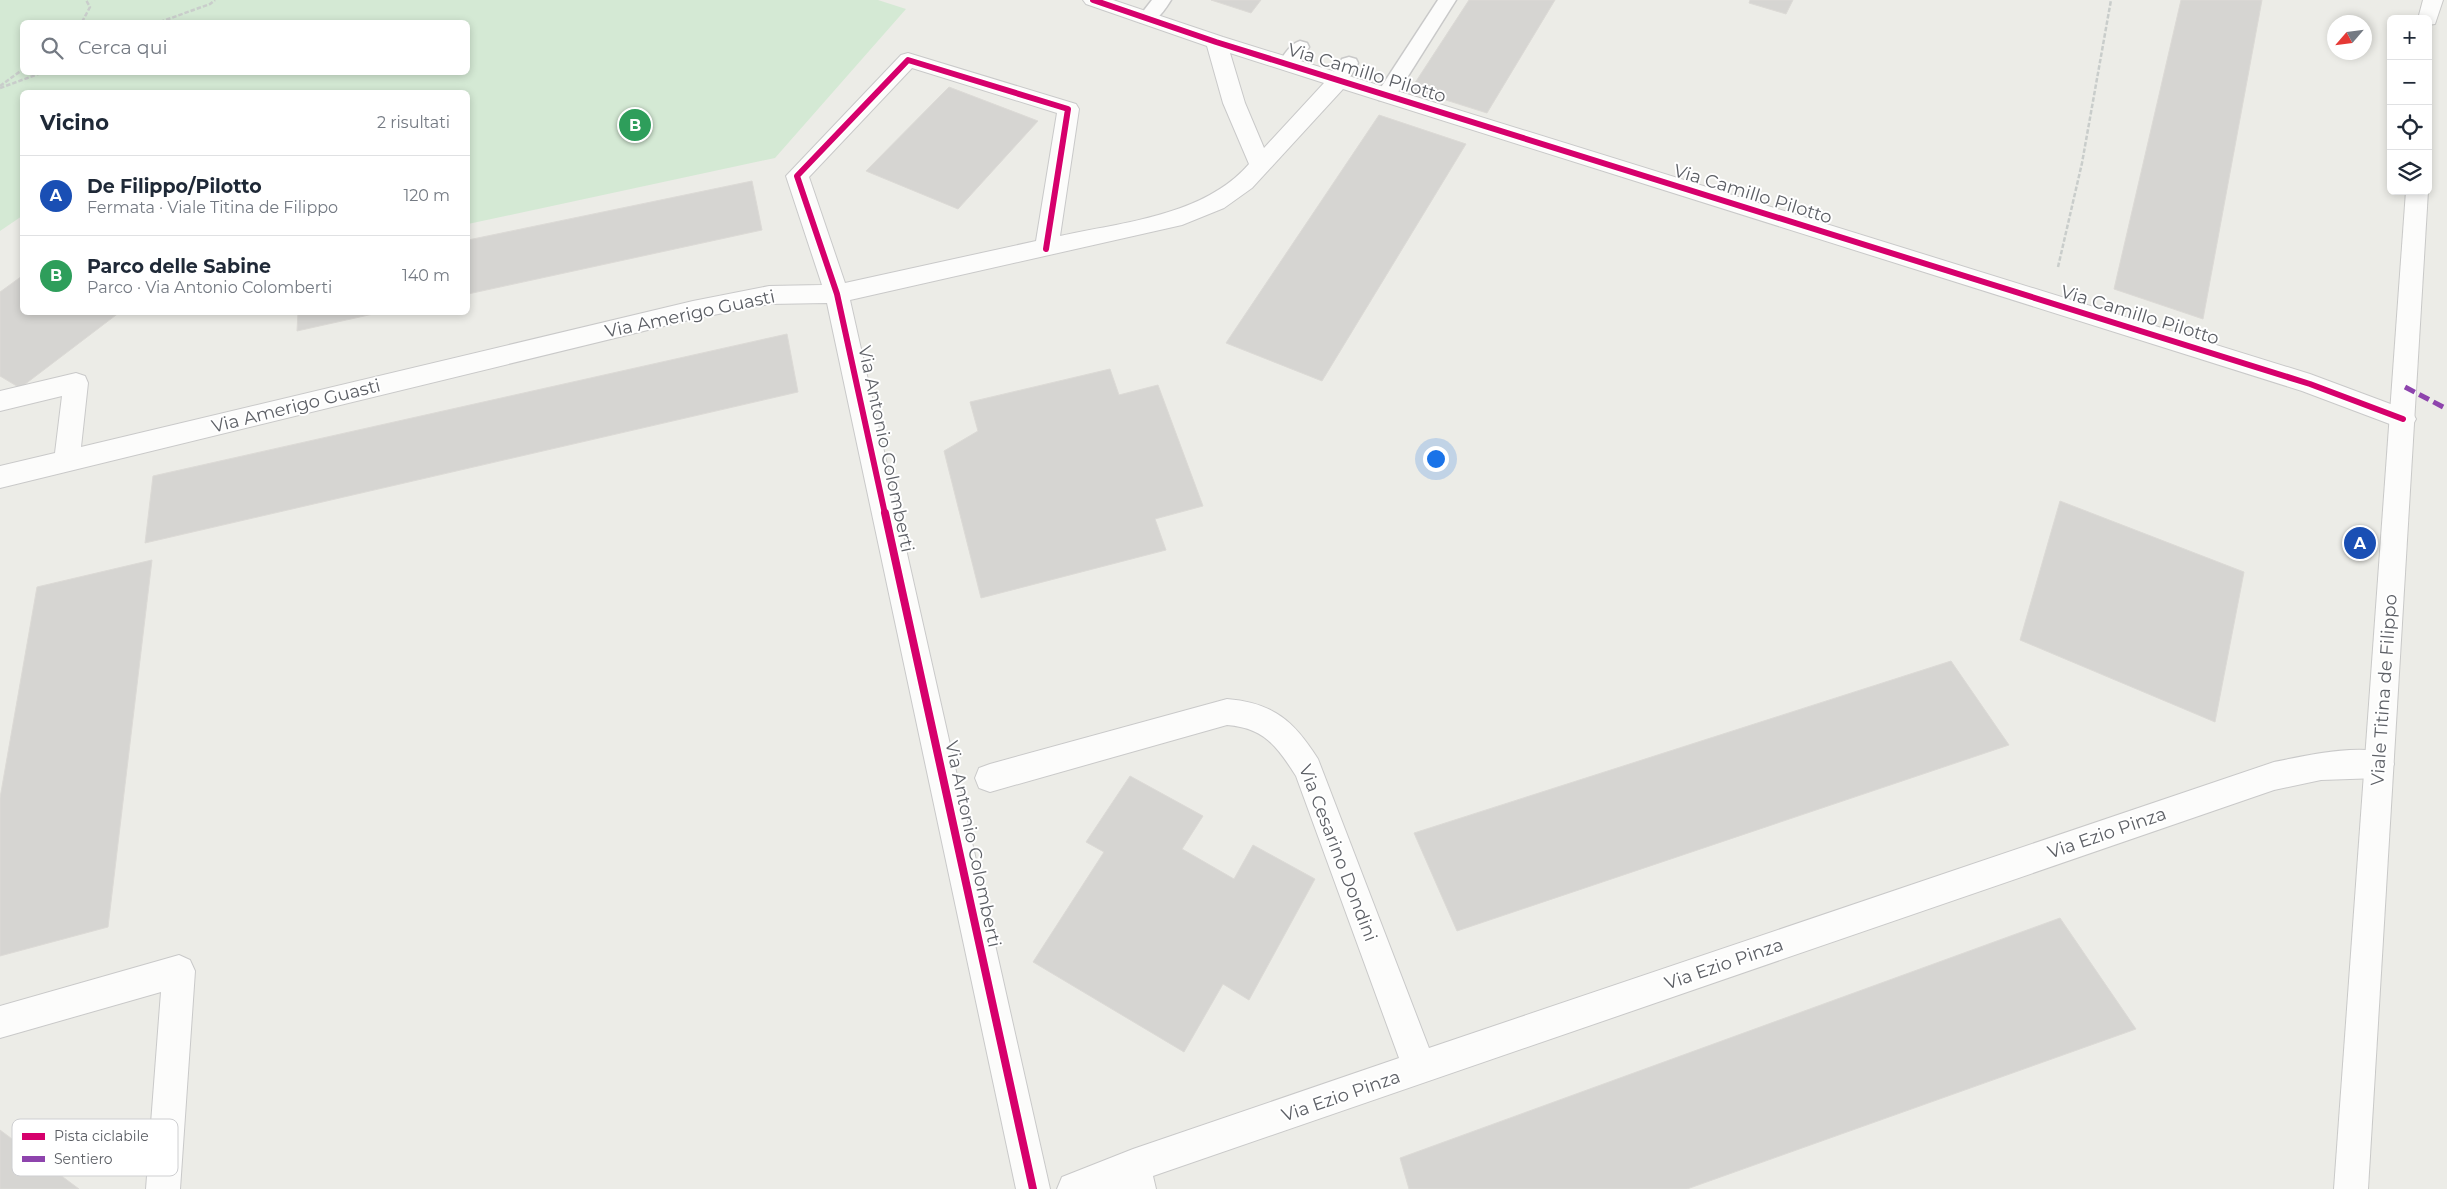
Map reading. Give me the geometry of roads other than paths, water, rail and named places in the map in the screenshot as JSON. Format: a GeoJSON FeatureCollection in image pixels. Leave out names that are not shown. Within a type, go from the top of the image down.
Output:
{"type":"FeatureCollection","features":[{"type":"Feature","properties":{"kind":"street","name":"Via Camillo Pilotto"},"geometry":{"type":"LineString","coordinates":[[1093,0],[1216,42],[1294,55],[1344,71],[1386,95],[2310,384],[2403,419]]}},
{"type":"Feature","properties":{"kind":"street"},"geometry":{"type":"LineString","coordinates":[[2429,15],[2433,0]]}},
{"type":"Feature","properties":{"kind":"street"},"geometry":{"type":"LineString","coordinates":[[1216,42],[1234,103],[1261,166]]}},
{"type":"Feature","properties":{"kind":"street","name":"Via Antonio Colomberti"},"geometry":{"type":"LineString","coordinates":[[1033,1189],[837,294],[797,176],[908,60],[1068,109],[1046,248]]}},
{"type":"Feature","properties":{"kind":"street","name":"Via Amerigo Guasti"},"geometry":{"type":"LineString","coordinates":[[0,477],[693,310],[769,295],[837,294],[1168,222],[1196,212],[1234,192],[1252,178],[1344,71]]}},
{"type":"Feature","properties":{"kind":"street","name":"Viale Titina de Filippo"},"geometry":{"type":"LineString","coordinates":[[2351,1189],[2417,195]]}},
{"type":"Feature","properties":{"kind":"street"},"geometry":{"type":"LineString","coordinates":[[0,401],[76,383],[67,461]]}},
{"type":"Feature","properties":{"kind":"street","name":"Via Cesarino Dondini"},"geometry":{"type":"LineString","coordinates":[[990,778],[1227,712],[1258,716],[1273,725],[1285,736],[1308,769],[1420,1068]]}},
{"type":"Feature","properties":{"kind":"street","name":"Via Ezio Pinza"},"geometry":{"type":"LineString","coordinates":[[1074,1189],[1136,1178],[1420,1068],[2274,776],[2321,766],[2379,764]]}},
{"type":"Feature","properties":{"kind":"street"},"geometry":{"type":"LineString","coordinates":[[0,1022],[180,971],[168,1119]]}},
{"type":"Feature","properties":{"kind":"street"},"geometry":{"type":"LineString","coordinates":[[163,1189],[164,1176]]}},
{"type":"Feature","properties":{"kind":"lane"},"geometry":{"type":"LineString","coordinates":[[1147,18],[1162,0]]}},
{"type":"Feature","properties":{"kind":"lane"},"geometry":{"type":"LineString","coordinates":[[1386,95],[1448,0]]}},
{"type":"Feature","properties":{"kind":"place","name":"Parco delle Sabine"},"geometry":{"type":"Point","coordinates":[635,125]}},
{"type":"Feature","properties":{"kind":"place","name":"De Filippo/Pilotto"},"geometry":{"type":"Point","coordinates":[2360,543]}}]}
